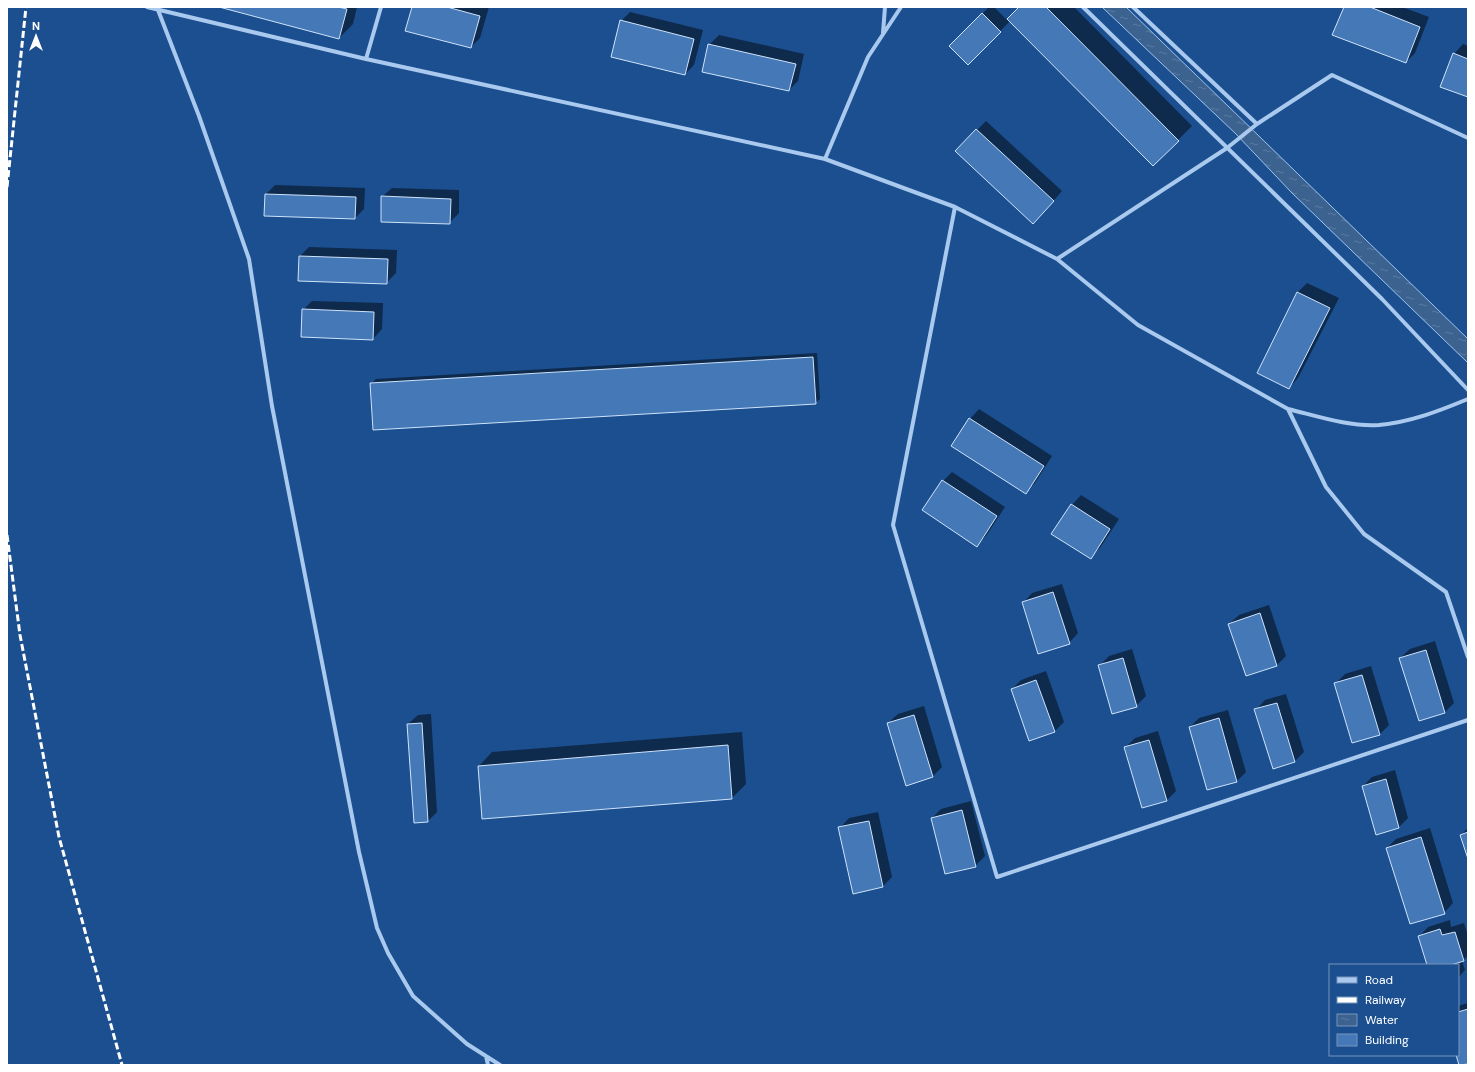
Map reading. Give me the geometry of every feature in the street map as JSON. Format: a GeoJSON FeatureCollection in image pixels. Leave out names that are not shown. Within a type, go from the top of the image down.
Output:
{"type":"FeatureCollection","features":[{"type":"Feature","properties":{"kind":"street"},"geometry":{"type":"LineString","coordinates":[[147,7],[366,59],[825,159],[955,207],[1057,258],[1138,325],[1288,409],[1344,422],[1378,425],[1409,420],[1433,413],[1468,399]]}},
{"type":"Feature","properties":{"kind":"street"},"geometry":{"type":"LineString","coordinates":[[366,59],[382,7]]}},
{"type":"Feature","properties":{"kind":"street"},"geometry":{"type":"LineString","coordinates":[[883,34],[886,7]]}},
{"type":"Feature","properties":{"kind":"street"},"geometry":{"type":"LineString","coordinates":[[825,159],[868,57],[901,7]]}},
{"type":"Feature","properties":{"kind":"street"},"geometry":{"type":"LineString","coordinates":[[1083,7],[1382,299],[1468,390]]}},
{"type":"Feature","properties":{"kind":"street"},"geometry":{"type":"LineString","coordinates":[[1133,7],[1257,124]]}},
{"type":"Feature","properties":{"kind":"street"},"geometry":{"type":"LineString","coordinates":[[158,10],[199,116],[249,258],[272,406],[359,852],[377,928],[388,953],[413,996],[467,1044],[500,1065]]}},
{"type":"Feature","properties":{"kind":"street"},"geometry":{"type":"LineString","coordinates":[[1057,258],[1227,148],[1257,124],[1332,75],[1468,138]]}},
{"type":"Feature","properties":{"kind":"street"},"geometry":{"type":"LineString","coordinates":[[955,207],[893,525],[997,877],[1468,720]]}},
{"type":"Feature","properties":{"kind":"street"},"geometry":{"type":"LineString","coordinates":[[1288,409],[1326,487],[1364,534],[1446,592],[1468,657]]}},
{"type":"Feature","properties":{"kind":"street"},"geometry":{"type":"LineString","coordinates":[[485,1056],[488,1065]]}},
{"type":"Feature","properties":{"kind":"water"},"geometry":{"type":"Polygon","coordinates":[[[1102,7],[1126,7],[1468,339],[1468,363],[1292,193],[1236,134],[1102,7]]]}},
{"type":"Feature","properties":{"kind":"building"},"geometry":{"type":"Polygon","coordinates":[[[219,7],[338,7],[347,9],[339,39],[219,7]]]}},
{"type":"Feature","properties":{"kind":"building"},"geometry":{"type":"Polygon","coordinates":[[[412,7],[447,7],[480,16],[471,48],[405,31],[412,7]]]}},
{"type":"Feature","properties":{"kind":"building"},"geometry":{"type":"Polygon","coordinates":[[[1019,7],[1046,7],[1179,141],[1153,166],[1007,19],[1019,7]]]}},
{"type":"Feature","properties":{"kind":"building"},"geometry":{"type":"Polygon","coordinates":[[[1344,7],[1370,7],[1420,27],[1406,63],[1332,35],[1344,7]]]}},
{"type":"Feature","properties":{"kind":"building"},"geometry":{"type":"Polygon","coordinates":[[[982,13],[1001,32],[968,65],[949,46],[982,13]]]}},
{"type":"Feature","properties":{"kind":"building"},"geometry":{"type":"Polygon","coordinates":[[[620,20],[694,39],[685,75],[611,57],[620,20]]]}},
{"type":"Feature","properties":{"kind":"building"},"geometry":{"type":"Polygon","coordinates":[[[708,44],[796,64],[789,91],[702,72],[708,44]]]}},
{"type":"Feature","properties":{"kind":"building"},"geometry":{"type":"Polygon","coordinates":[[[1453,53],[1468,59],[1468,97],[1440,87],[1453,53]]]}},
{"type":"Feature","properties":{"kind":"building"},"geometry":{"type":"Polygon","coordinates":[[[976,129],[1054,201],[1033,224],[955,151],[976,129]]]}},
{"type":"Feature","properties":{"kind":"building"},"geometry":{"type":"Polygon","coordinates":[[[265,194],[356,197],[355,219],[264,216],[265,194]]]}},
{"type":"Feature","properties":{"kind":"building"},"geometry":{"type":"Polygon","coordinates":[[[381,196],[451,199],[450,224],[381,222],[381,196]]]}},
{"type":"Feature","properties":{"kind":"building"},"geometry":{"type":"Polygon","coordinates":[[[299,256],[388,259],[387,284],[298,281],[299,256]]]}},
{"type":"Feature","properties":{"kind":"building"},"geometry":{"type":"Polygon","coordinates":[[[1297,292],[1330,308],[1289,389],[1257,373],[1297,292]]]}},
{"type":"Feature","properties":{"kind":"building"},"geometry":{"type":"Polygon","coordinates":[[[302,309],[374,312],[373,340],[301,337],[302,309]]]}},
{"type":"Feature","properties":{"kind":"building"},"geometry":{"type":"Polygon","coordinates":[[[813,357],[816,404],[373,430],[370,383],[813,357]]]}},
{"type":"Feature","properties":{"kind":"building"},"geometry":{"type":"Polygon","coordinates":[[[969,418],[1044,466],[1026,494],[951,446],[969,418]]]}},
{"type":"Feature","properties":{"kind":"building"},"geometry":{"type":"Polygon","coordinates":[[[942,480],[997,516],[977,547],[922,510],[942,480]]]}},
{"type":"Feature","properties":{"kind":"building"},"geometry":{"type":"Polygon","coordinates":[[[1071,504],[1110,529],[1091,559],[1051,534],[1071,504]]]}},
{"type":"Feature","properties":{"kind":"building"},"geometry":{"type":"Polygon","coordinates":[[[1053,592],[1070,644],[1038,654],[1022,602],[1053,592]]]}},
{"type":"Feature","properties":{"kind":"building"},"geometry":{"type":"Polygon","coordinates":[[[1260,613],[1277,666],[1246,676],[1228,624],[1260,613]]]}},
{"type":"Feature","properties":{"kind":"building"},"geometry":{"type":"Polygon","coordinates":[[[1426,650],[1445,713],[1419,721],[1399,658],[1426,650]]]}},
{"type":"Feature","properties":{"kind":"building"},"geometry":{"type":"Polygon","coordinates":[[[1123,658],[1137,707],[1112,714],[1098,665],[1123,658]]]}},
{"type":"Feature","properties":{"kind":"building"},"geometry":{"type":"Polygon","coordinates":[[[1362,675],[1380,735],[1352,743],[1334,683],[1362,675]]]}},
{"type":"Feature","properties":{"kind":"building"},"geometry":{"type":"Polygon","coordinates":[[[1036,680],[1055,732],[1029,741],[1011,689],[1036,680]]]}},
{"type":"Feature","properties":{"kind":"building"},"geometry":{"type":"Polygon","coordinates":[[[1277,703],[1295,762],[1273,769],[1254,709],[1277,703]]]}},
{"type":"Feature","properties":{"kind":"building"},"geometry":{"type":"Polygon","coordinates":[[[914,715],[933,777],[906,786],[887,723],[914,715]]]}},
{"type":"Feature","properties":{"kind":"building"},"geometry":{"type":"Polygon","coordinates":[[[1219,718],[1237,782],[1207,790],[1189,727],[1219,718]]]}},
{"type":"Feature","properties":{"kind":"building"},"geometry":{"type":"Polygon","coordinates":[[[422,723],[428,822],[414,823],[407,724],[422,723]]]}},
{"type":"Feature","properties":{"kind":"building"},"geometry":{"type":"Polygon","coordinates":[[[1149,740],[1167,801],[1142,808],[1124,747],[1149,740]]]}},
{"type":"Feature","properties":{"kind":"building"},"geometry":{"type":"Polygon","coordinates":[[[728,745],[732,799],[482,819],[478,766],[728,745]]]}},
{"type":"Feature","properties":{"kind":"building"},"geometry":{"type":"Polygon","coordinates":[[[1386,779],[1399,828],[1376,835],[1362,786],[1386,779]]]}},
{"type":"Feature","properties":{"kind":"building"},"geometry":{"type":"Polygon","coordinates":[[[962,810],[976,867],[945,874],[931,818],[962,810]]]}},
{"type":"Feature","properties":{"kind":"building"},"geometry":{"type":"Polygon","coordinates":[[[869,821],[883,887],[853,894],[838,827],[869,821]]]}},
{"type":"Feature","properties":{"kind":"building"},"geometry":{"type":"Polygon","coordinates":[[[1468,832],[1468,859],[1460,835],[1468,832]]]}},
{"type":"Feature","properties":{"kind":"building"},"geometry":{"type":"Polygon","coordinates":[[[1421,837],[1445,914],[1410,924],[1386,848],[1421,837]]]}},
{"type":"Feature","properties":{"kind":"building"},"geometry":{"type":"Polygon","coordinates":[[[1440,929],[1442,935],[1455,932],[1464,961],[1454,964],[1427,964],[1418,936],[1440,929]]]}},
{"type":"Feature","properties":{"kind":"building"},"geometry":{"type":"Polygon","coordinates":[[[1468,1009],[1468,1064],[1459,1065],[1456,1056],[1459,1056],[1459,1012],[1468,1009]]]}},
{"type":"Feature","properties":{"kind":"railway"},"geometry":{"type":"LineString","coordinates":[[7,187],[26,7]]}},
{"type":"Feature","properties":{"kind":"railway"},"geometry":{"type":"LineString","coordinates":[[7,535],[20,635],[59,837],[122,1065]]}}]}
